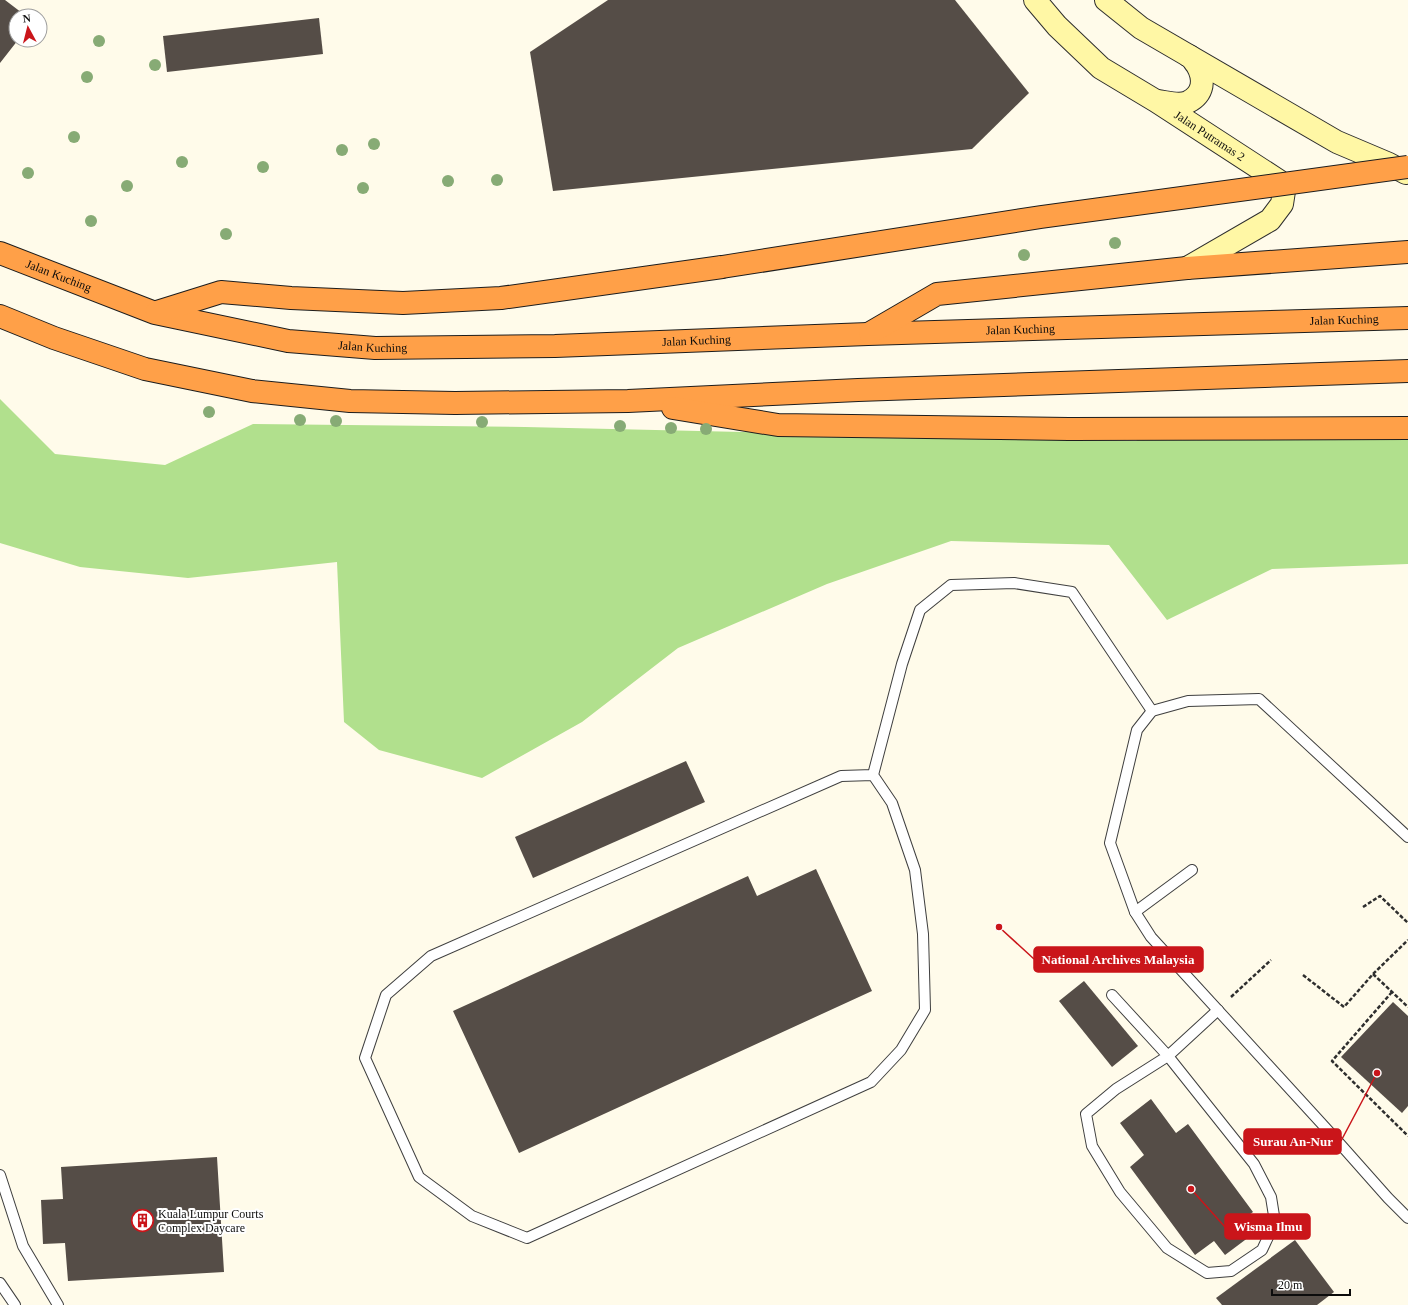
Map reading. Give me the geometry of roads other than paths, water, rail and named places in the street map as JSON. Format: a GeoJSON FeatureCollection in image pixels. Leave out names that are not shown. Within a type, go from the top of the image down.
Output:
{"type":"FeatureCollection","features":[{"type":"Feature","properties":{"kind":"highway"},"geometry":{"type":"LineString","coordinates":[[155,313],[221,292],[291,298],[403,303],[501,298],[722,267],[1041,217],[1402,167]]}},
{"type":"Feature","properties":{"kind":"highway"},"geometry":{"type":"LineString","coordinates":[[868,334],[937,294],[1187,268],[1408,252]]}},
{"type":"Feature","properties":{"kind":"highway","name":"Jalan Kuching"},"geometry":{"type":"LineString","coordinates":[[0,253],[155,313],[288,341],[375,348],[562,346],[868,334],[1408,318]]}},
{"type":"Feature","properties":{"kind":"highway"},"geometry":{"type":"LineString","coordinates":[[0,316],[54,338],[145,369],[252,391],[350,401],[455,403],[628,401],[858,390],[1408,371]]}},
{"type":"Feature","properties":{"kind":"highway"},"geometry":{"type":"LineString","coordinates":[[628,401],[778,425],[1069,429],[1408,428]]}},
{"type":"Feature","properties":{"kind":"street","name":"Jalan Putramas 2"},"geometry":{"type":"LineString","coordinates":[[1035,0],[1057,26],[1101,68],[1156,101],[1279,181],[1284,191],[1282,204],[1270,220],[1187,268]]}},
{"type":"Feature","properties":{"kind":"street"},"geometry":{"type":"LineString","coordinates":[[1106,0],[1141,28],[1337,142],[1402,167],[1408,174]]}},
{"type":"Feature","properties":{"kind":"street"},"geometry":{"type":"LineString","coordinates":[[1156,101],[1180,104],[1188,102],[1199,93],[1203,81],[1200,72],[1192,57],[1184,53]]}},
{"type":"Feature","properties":{"kind":"lane"},"geometry":{"type":"LineString","coordinates":[[873,775],[841,776],[431,956],[386,995],[366,1058],[419,1177],[472,1216],[527,1238],[871,1082],[901,1050],[925,1010],[923,934],[915,870],[892,803],[873,775],[902,664],[920,610],[951,585],[1014,583],[1072,592],[1152,711]]}},
{"type":"Feature","properties":{"kind":"lane"},"geometry":{"type":"LineString","coordinates":[[1408,837],[1259,700],[1188,701],[1152,711],[1136,730],[1110,843],[1135,912],[1151,937],[1388,1198],[1408,1218]]}},
{"type":"Feature","properties":{"kind":"lane"},"geometry":{"type":"LineString","coordinates":[[1135,912],[1192,870]]}},
{"type":"Feature","properties":{"kind":"lane"},"geometry":{"type":"LineString","coordinates":[[1112,995],[1168,1056],[1254,1164],[1271,1197],[1275,1222],[1262,1250],[1231,1271],[1207,1273],[1167,1248],[1120,1192],[1092,1146],[1086,1114],[1116,1089],[1168,1056],[1218,1010]]}},
{"type":"Feature","properties":{"kind":"lane"},"geometry":{"type":"LineString","coordinates":[[0,1175],[23,1246],[58,1305]]}},
{"type":"Feature","properties":{"kind":"lane"},"geometry":{"type":"LineString","coordinates":[[0,1283],[15,1305]]}},
{"type":"Feature","properties":{"kind":"place","name":"National Archives Malaysia"},"geometry":{"type":"Point","coordinates":[999,927]}},
{"type":"Feature","properties":{"kind":"place","name":"Surau An-Nur"},"geometry":{"type":"Point","coordinates":[1377,1073]}},
{"type":"Feature","properties":{"kind":"place","name":"Wisma Ilmu"},"geometry":{"type":"Point","coordinates":[1191,1189]}},
{"type":"Feature","properties":{"kind":"place","name":"Kuala Lumpur Courts Complex Daycare"},"geometry":{"type":"Point","coordinates":[143,1221]}}]}
